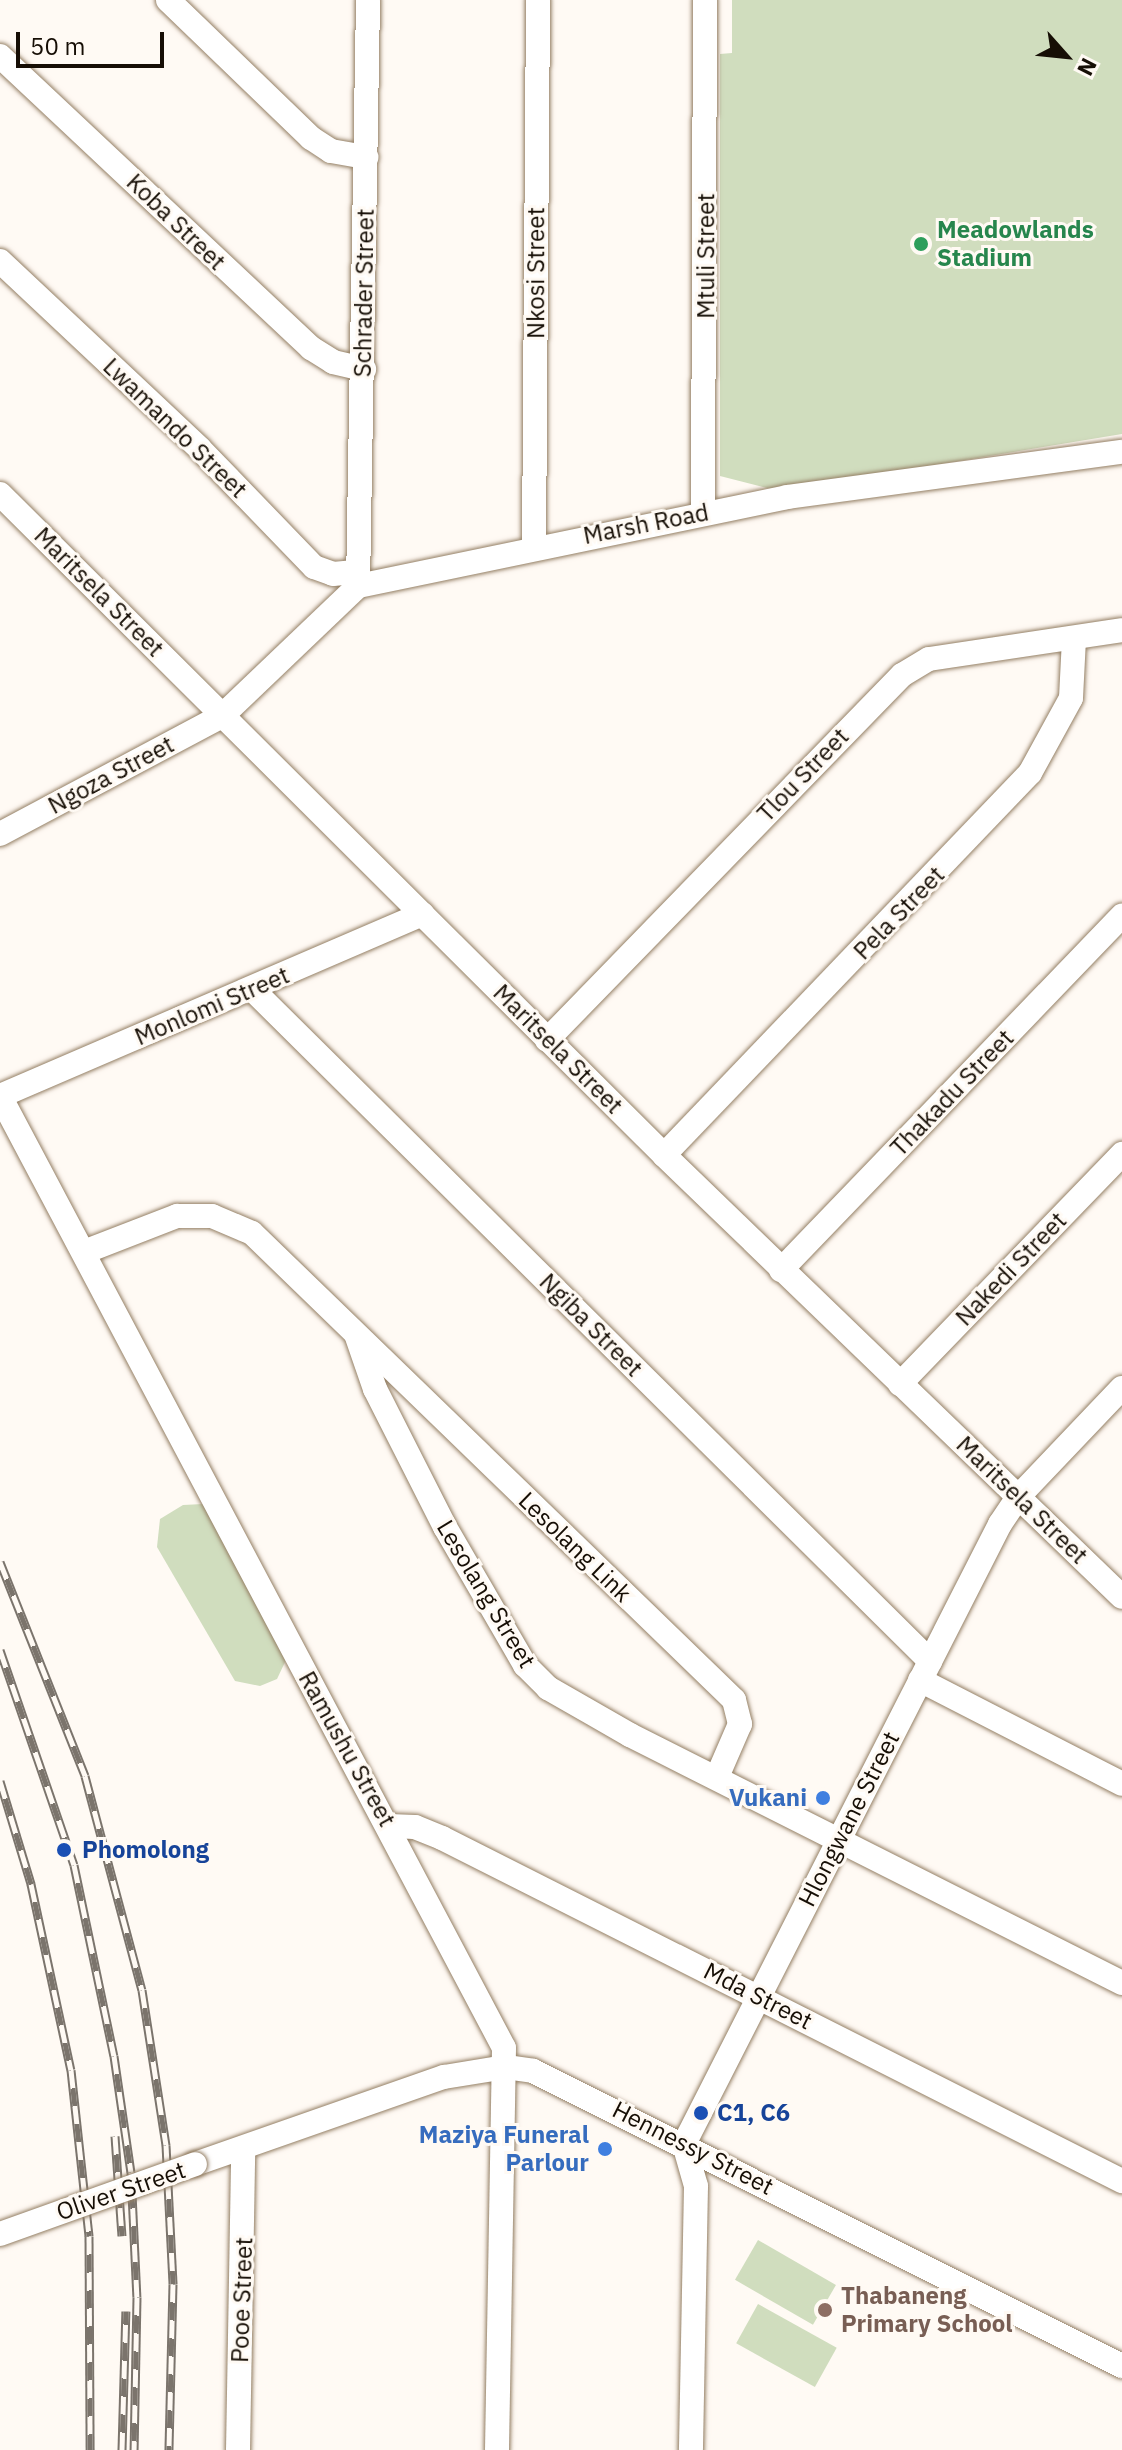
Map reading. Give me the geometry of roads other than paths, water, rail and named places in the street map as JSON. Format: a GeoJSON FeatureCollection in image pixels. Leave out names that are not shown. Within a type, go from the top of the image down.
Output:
{"type":"FeatureCollection","features":[{"type":"Feature","properties":{"kind":"street"},"geometry":{"type":"LineString","coordinates":[[168,0],[311,138],[331,151],[366,157]]}},
{"type":"Feature","properties":{"kind":"street","name":"Schrader Street"},"geometry":{"type":"LineString","coordinates":[[358,579],[368,0]]}},
{"type":"Feature","properties":{"kind":"street","name":"Nkosi Street"},"geometry":{"type":"LineString","coordinates":[[534,546],[538,0]]}},
{"type":"Feature","properties":{"kind":"street","name":"Mtuli Street"},"geometry":{"type":"LineString","coordinates":[[703,513],[705,0]]}},
{"type":"Feature","properties":{"kind":"street","name":"Koba Street"},"geometry":{"type":"LineString","coordinates":[[0,56],[311,348],[333,362],[364,369]]}},
{"type":"Feature","properties":{"kind":"street","name":"Lwamando Street"},"geometry":{"type":"LineString","coordinates":[[0,261],[200,449],[314,567],[358,579]]}},
{"type":"Feature","properties":{"kind":"street","name":"Marsh Road"},"geometry":{"type":"LineString","coordinates":[[358,579],[867,484],[1122,452]]}},
{"type":"Feature","properties":{"kind":"street","name":"Maritsela Street"},"geometry":{"type":"LineString","coordinates":[[0,494],[547,1040],[1122,1597]]}},
{"type":"Feature","properties":{"kind":"street"},"geometry":{"type":"LineString","coordinates":[[222,716],[358,579]]}},
{"type":"Feature","properties":{"kind":"street","name":"Tlou Street"},"geometry":{"type":"LineString","coordinates":[[547,1040],[902,675],[929,659],[1122,630]]}},
{"type":"Feature","properties":{"kind":"street","name":"Pela Street"},"geometry":{"type":"LineString","coordinates":[[664,1155],[1030,773],[1071,698],[1076,671],[1074,638]]}},
{"type":"Feature","properties":{"kind":"street","name":"Ngoza Street"},"geometry":{"type":"LineString","coordinates":[[0,834],[222,716]]}},
{"type":"Feature","properties":{"kind":"street","name":"Monlomi Street"},"geometry":{"type":"LineString","coordinates":[[0,1096],[423,914]]}},
{"type":"Feature","properties":{"kind":"street","name":"Thakadu Street"},"geometry":{"type":"LineString","coordinates":[[781,1270],[1122,916]]}},
{"type":"Feature","properties":{"kind":"street","name":"Ngiba Street"},"geometry":{"type":"LineString","coordinates":[[252,989],[925,1670],[1122,1784]]}},
{"type":"Feature","properties":{"kind":"street","name":"Ramushu Street"},"geometry":{"type":"LineString","coordinates":[[0,1096],[501,2041],[506,2067],[497,2450]]}},
{"type":"Feature","properties":{"kind":"street","name":"Nakedi Street"},"geometry":{"type":"LineString","coordinates":[[900,1384],[1122,1154]]}},
{"type":"Feature","properties":{"kind":"street","name":"Lesolang Street"},"geometry":{"type":"LineString","coordinates":[[84,1252],[177,1216],[227,1220],[267,1246],[357,1337],[385,1410],[525,1665],[552,1691],[1122,1983]]}},
{"type":"Feature","properties":{"kind":"street","name":"Lesolang Link"},"geometry":{"type":"LineString","coordinates":[[357,1337],[734,1700],[740,1724],[717,1777]]}},
{"type":"Feature","properties":{"kind":"street","name":"Hlongwane Street"},"geometry":{"type":"LineString","coordinates":[[684,2144],[925,1670],[1019,1496],[1122,1388]]}},
{"type":"Feature","properties":{"kind":"street","name":"Mda Street"},"geometry":{"type":"LineString","coordinates":[[389,1826],[415,1827],[442,1838],[1122,2181]]}},
{"type":"Feature","properties":{"kind":"street","name":"Hennessy Street"},"geometry":{"type":"LineString","coordinates":[[243,2150],[444,2077],[506,2067],[556,2079],[1122,2366]]}},
{"type":"Feature","properties":{"kind":"street"},"geometry":{"type":"LineString","coordinates":[[684,2144],[696,2186],[691,2450]]}},
{"type":"Feature","properties":{"kind":"street","name":"Oliver Street"},"geometry":{"type":"LineString","coordinates":[[0,2234],[195,2164],[243,2150]]}},
{"type":"Feature","properties":{"kind":"street","name":"Pooe Street"},"geometry":{"type":"LineString","coordinates":[[238,2450],[243,2150]]}},
{"type":"Feature","properties":{"kind":"railway"},"geometry":{"type":"LineString","coordinates":[[0,1562],[85,1776],[142,1990],[166,2145],[173,2284],[169,2450]]}},
{"type":"Feature","properties":{"kind":"railway"},"geometry":{"type":"LineString","coordinates":[[0,1650],[74,1865],[114,2056],[131,2172],[137,2297],[134,2450]]}},
{"type":"Feature","properties":{"kind":"railway"},"geometry":{"type":"LineString","coordinates":[[0,1781],[31,1884],[71,2070],[89,2236],[90,2450]]}},
{"type":"Feature","properties":{"kind":"railway"},"geometry":{"type":"LineString","coordinates":[[115,2136],[122,2236]]}},
{"type":"Feature","properties":{"kind":"railway"},"geometry":{"type":"LineString","coordinates":[[122,2450],[126,2311]]}},
{"type":"Feature","properties":{"kind":"place","name":"Meadowlands Stadium"},"geometry":{"type":"Point","coordinates":[921,244]}},
{"type":"Feature","properties":{"kind":"place","name":"Vukani"},"geometry":{"type":"Point","coordinates":[823,1798]}},
{"type":"Feature","properties":{"kind":"place","name":"Phomolong"},"geometry":{"type":"Point","coordinates":[64,1850]}},
{"type":"Feature","properties":{"kind":"place","name":"C1, C6"},"geometry":{"type":"Point","coordinates":[701,2113]}},
{"type":"Feature","properties":{"kind":"place","name":"Maziya Funeral Parlour"},"geometry":{"type":"Point","coordinates":[605,2149]}},
{"type":"Feature","properties":{"kind":"place","name":"Thabaneng Primary School"},"geometry":{"type":"Point","coordinates":[825,2310]}}]}
